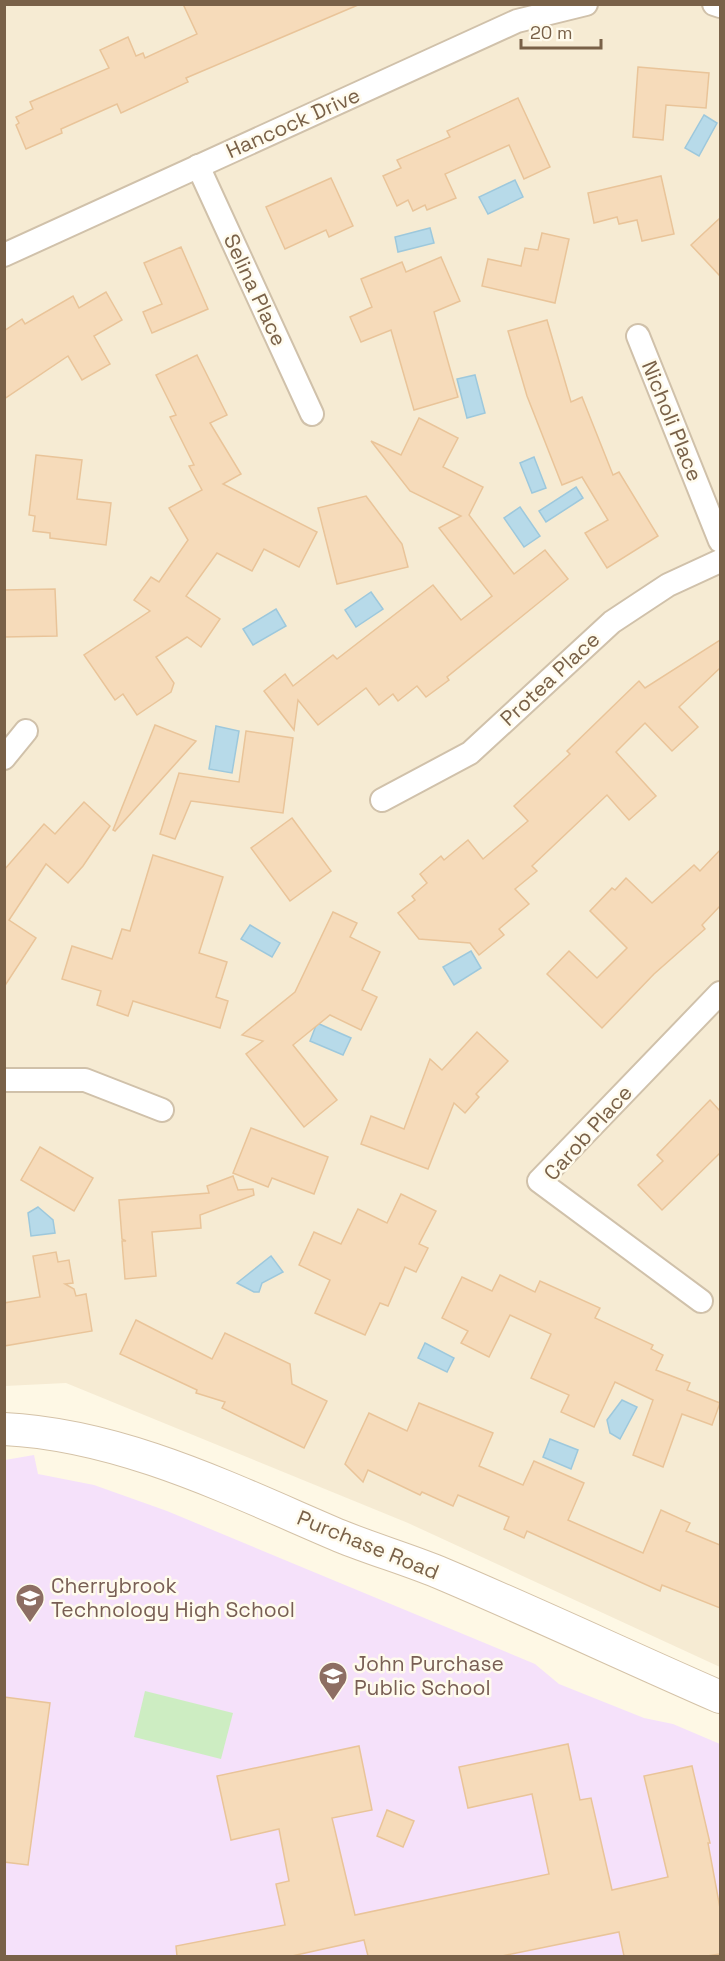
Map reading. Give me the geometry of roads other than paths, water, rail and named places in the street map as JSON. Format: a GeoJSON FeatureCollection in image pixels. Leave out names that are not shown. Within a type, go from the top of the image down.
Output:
{"type":"FeatureCollection","features":[{"type":"Feature","properties":{"kind":"main road","name":"Purchase Road"},"geometry":{"type":"LineString","coordinates":[[4,1429],[45,1432],[95,1442],[155,1460],[438,1573],[720,1697]]}},
{"type":"Feature","properties":{"kind":"street","name":"Hancock Drive"},"geometry":{"type":"LineString","coordinates":[[4,255],[517,21],[586,4]]}},
{"type":"Feature","properties":{"kind":"street"},"geometry":{"type":"LineString","coordinates":[[714,4],[720,6]]}},
{"type":"Feature","properties":{"kind":"street","name":"Selina Place"},"geometry":{"type":"LineString","coordinates":[[198,166],[312,414]]}},
{"type":"Feature","properties":{"kind":"street","name":"Nicholi Place"},"geometry":{"type":"LineString","coordinates":[[638,336],[720,541]]}},
{"type":"Feature","properties":{"kind":"street","name":"Protea Place"},"geometry":{"type":"LineString","coordinates":[[382,800],[470,753],[612,622],[668,585],[720,561]]}},
{"type":"Feature","properties":{"kind":"street"},"geometry":{"type":"LineString","coordinates":[[4,758],[26,731]]}},
{"type":"Feature","properties":{"kind":"street","name":"Carob Place"},"geometry":{"type":"LineString","coordinates":[[701,1301],[539,1181],[720,993]]}},
{"type":"Feature","properties":{"kind":"street"},"geometry":{"type":"LineString","coordinates":[[4,1080],[86,1080],[162,1110]]}},
{"type":"Feature","properties":{"kind":"water"},"geometry":{"type":"Polygon","coordinates":[[[704,115],[717,123],[699,156],[685,148],[704,115]]]}},
{"type":"Feature","properties":{"kind":"water"},"geometry":{"type":"Polygon","coordinates":[[[515,180],[523,197],[488,214],[479,197],[515,180]]]}},
{"type":"Feature","properties":{"kind":"water"},"geometry":{"type":"Polygon","coordinates":[[[430,228],[434,243],[398,252],[395,237],[430,228]]]}},
{"type":"Feature","properties":{"kind":"water"},"geometry":{"type":"Polygon","coordinates":[[[475,375],[485,413],[467,418],[457,379],[475,375]]]}},
{"type":"Feature","properties":{"kind":"water"},"geometry":{"type":"Polygon","coordinates":[[[534,457],[546,488],[532,493],[520,463],[534,457]]]}},
{"type":"Feature","properties":{"kind":"water"},"geometry":{"type":"Polygon","coordinates":[[[576,487],[583,498],[546,522],[539,511],[576,487]]]}},
{"type":"Feature","properties":{"kind":"water"},"geometry":{"type":"Polygon","coordinates":[[[520,507],[540,536],[524,547],[504,518],[520,507]]]}},
{"type":"Feature","properties":{"kind":"water"},"geometry":{"type":"Polygon","coordinates":[[[371,592],[383,609],[356,627],[345,610],[371,592]]]}},
{"type":"Feature","properties":{"kind":"water"},"geometry":{"type":"Polygon","coordinates":[[[276,609],[286,626],[253,645],[243,629],[276,609]]]}},
{"type":"Feature","properties":{"kind":"water"},"geometry":{"type":"Polygon","coordinates":[[[216,726],[239,731],[232,773],[209,769],[216,726]]]}},
{"type":"Feature","properties":{"kind":"water"},"geometry":{"type":"Polygon","coordinates":[[[250,925],[280,943],[272,957],[241,939],[250,925]]]}},
{"type":"Feature","properties":{"kind":"water"},"geometry":{"type":"Polygon","coordinates":[[[471,951],[481,968],[454,985],[443,967],[471,951]]]}},
{"type":"Feature","properties":{"kind":"water"},"geometry":{"type":"Polygon","coordinates":[[[317,1023],[351,1038],[343,1055],[310,1041],[317,1023]]]}},
{"type":"Feature","properties":{"kind":"water"},"geometry":{"type":"Polygon","coordinates":[[[38,1207],[53,1220],[55,1233],[31,1236],[28,1213],[38,1207]]]}},
{"type":"Feature","properties":{"kind":"water"},"geometry":{"type":"Polygon","coordinates":[[[271,1256],[283,1272],[262,1283],[259,1292],[254,1292],[237,1283],[271,1256]]]}},
{"type":"Feature","properties":{"kind":"water"},"geometry":{"type":"Polygon","coordinates":[[[425,1343],[454,1358],[447,1372],[418,1358],[425,1343]]]}},
{"type":"Feature","properties":{"kind":"water"},"geometry":{"type":"Polygon","coordinates":[[[622,1400],[637,1407],[620,1439],[610,1433],[607,1420],[622,1400]]]}},
{"type":"Feature","properties":{"kind":"water"},"geometry":{"type":"Polygon","coordinates":[[[550,1439],[578,1450],[571,1469],[543,1457],[550,1439]]]}},
{"type":"Feature","properties":{"kind":"place","name":"Cherrybrook Technology High School"},"geometry":{"type":"Point","coordinates":[30,1624]}},
{"type":"Feature","properties":{"kind":"place","name":"John Purchase Public School"},"geometry":{"type":"Point","coordinates":[333,1702]}}]}
